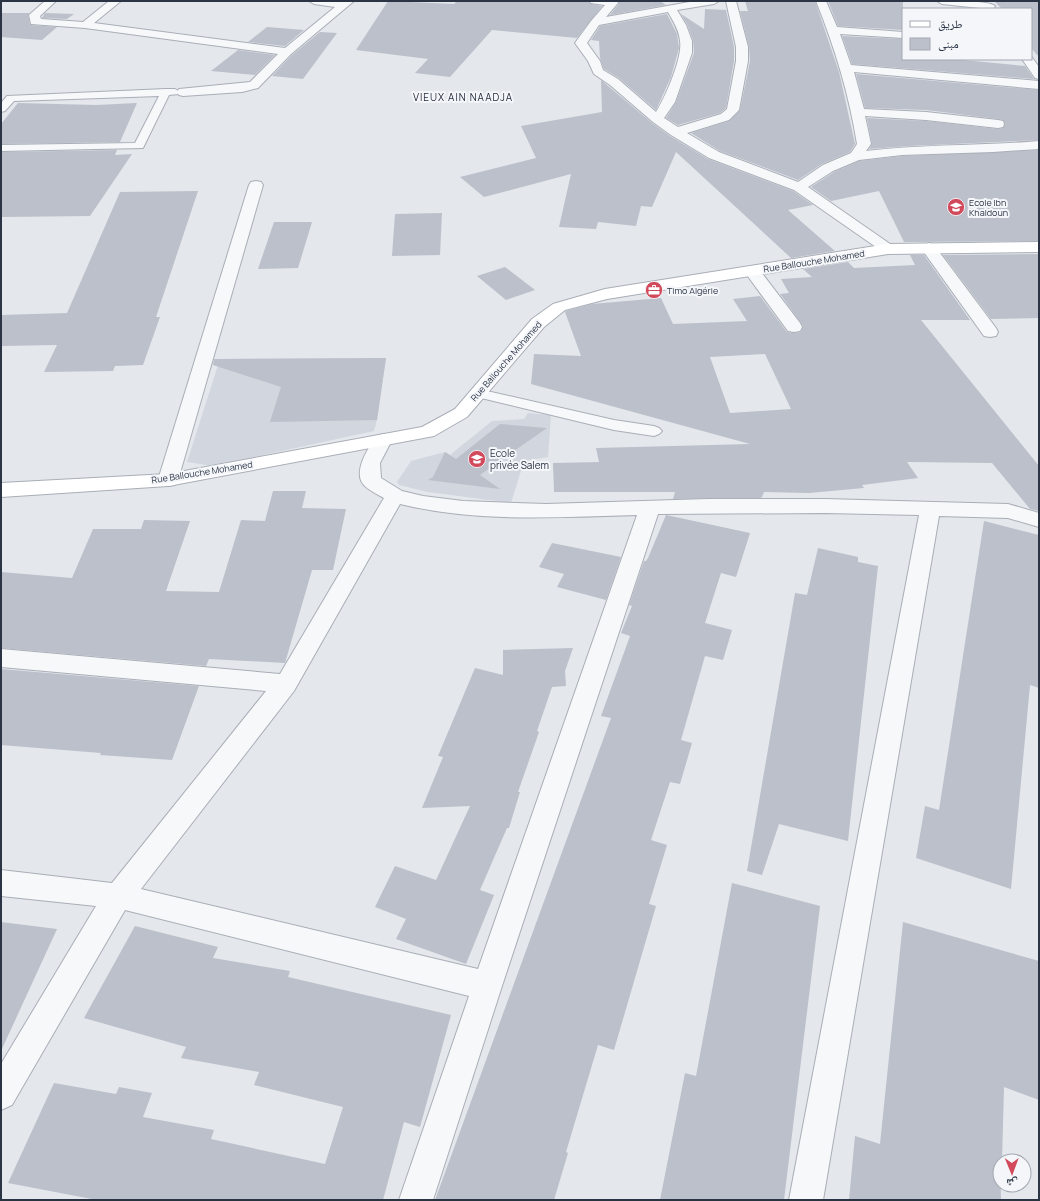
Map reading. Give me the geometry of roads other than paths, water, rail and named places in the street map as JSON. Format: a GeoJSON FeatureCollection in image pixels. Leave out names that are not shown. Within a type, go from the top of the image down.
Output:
{"type":"FeatureCollection","features":[{"type":"Feature","properties":{"kind":"street"},"geometry":{"type":"LineString","coordinates":[[51,1],[34,15],[36,18],[35,22],[85,25],[287,52]]}},
{"type":"Feature","properties":{"kind":"street"},"geometry":{"type":"LineString","coordinates":[[85,25],[116,1]]}},
{"type":"Feature","properties":{"kind":"street"},"geometry":{"type":"LineString","coordinates":[[314,1],[347,3]]}},
{"type":"Feature","properties":{"kind":"street"},"geometry":{"type":"LineString","coordinates":[[595,1],[614,2]]}},
{"type":"Feature","properties":{"kind":"street"},"geometry":{"type":"LineString","coordinates":[[595,23],[631,15],[714,1]]}},
{"type":"Feature","properties":{"kind":"street"},"geometry":{"type":"LineString","coordinates":[[676,132],[725,117],[733,110],[742,54],[731,1]]}},
{"type":"Feature","properties":{"kind":"street"},"geometry":{"type":"LineString","coordinates":[[822,1],[848,68],[859,112],[864,144],[856,156]]}},
{"type":"Feature","properties":{"kind":"street"},"geometry":{"type":"LineString","coordinates":[[942,1],[989,5]]}},
{"type":"Feature","properties":{"kind":"street"},"geometry":{"type":"LineString","coordinates":[[614,2],[595,23],[581,43],[594,61],[598,72],[614,82],[657,119],[676,132],[714,155],[799,187],[888,249]]}},
{"type":"Feature","properties":{"kind":"street"},"geometry":{"type":"LineString","coordinates":[[183,92],[234,89],[254,85],[287,52],[347,3]]}},
{"type":"Feature","properties":{"kind":"street"},"geometry":{"type":"LineString","coordinates":[[657,119],[669,102],[686,53],[686,41],[681,25],[671,9]]}},
{"type":"Feature","properties":{"kind":"street"},"geometry":{"type":"LineString","coordinates":[[834,30],[902,35]]}},
{"type":"Feature","properties":{"kind":"street"},"geometry":{"type":"LineString","coordinates":[[1029,60],[1039,75]]}},
{"type":"Feature","properties":{"kind":"street"},"geometry":{"type":"LineString","coordinates":[[848,68],[1039,85]]}},
{"type":"Feature","properties":{"kind":"street"},"geometry":{"type":"LineString","coordinates":[[859,112],[926,116],[998,124]]}},
{"type":"Feature","properties":{"kind":"street"},"geometry":{"type":"LineString","coordinates":[[799,187],[828,168],[856,156],[882,152],[1004,149],[1039,145]]}},
{"type":"Feature","properties":{"kind":"street"},"geometry":{"type":"LineString","coordinates":[[168,480],[256,185]]}},
{"type":"Feature","properties":{"kind":"street","name":"Rue Ballouche Mohamed"},"geometry":{"type":"LineString","coordinates":[[1,490],[168,480],[427,432],[461,412],[538,323],[559,308],[605,294],[888,249],[1039,247]]}},
{"type":"Feature","properties":{"kind":"street"},"geometry":{"type":"LineString","coordinates":[[929,248],[990,332]]}},
{"type":"Feature","properties":{"kind":"street"},"geometry":{"type":"LineString","coordinates":[[752,271],[794,327]]}},
{"type":"Feature","properties":{"kind":"street"},"geometry":{"type":"LineString","coordinates":[[382,440],[370,463],[371,481],[395,496],[422,503],[478,508],[546,511],[708,506],[1008,511],[1039,520]]}},
{"type":"Feature","properties":{"kind":"street"},"geometry":{"type":"LineString","coordinates":[[1,1094],[38,1029],[118,896],[286,684],[395,496]]}},
{"type":"Feature","properties":{"kind":"street"},"geometry":{"type":"LineString","coordinates":[[416,1200],[487,986],[650,508]]}},
{"type":"Feature","properties":{"kind":"street"},"geometry":{"type":"LineString","coordinates":[[806,1200],[930,509]]}},
{"type":"Feature","properties":{"kind":"street"},"geometry":{"type":"LineString","coordinates":[[1,658],[286,684]]}},
{"type":"Feature","properties":{"kind":"street"},"geometry":{"type":"LineString","coordinates":[[1,883],[118,896],[487,986]]}},
{"type":"Feature","properties":{"kind":"lane"},"geometry":{"type":"LineString","coordinates":[[1,148],[139,146],[166,92]]}},
{"type":"Feature","properties":{"kind":"lane"},"geometry":{"type":"LineString","coordinates":[[1,109],[11,98],[183,92]]}},
{"type":"Feature","properties":{"kind":"lane"},"geometry":{"type":"LineString","coordinates":[[478,393],[614,425],[654,431]]}},
{"type":"Feature","properties":{"kind":"place","name":"Ecole Ibn Khaldoun"},"geometry":{"type":"Point","coordinates":[956,207]}},
{"type":"Feature","properties":{"kind":"place","name":"Timo Algérie"},"geometry":{"type":"Point","coordinates":[654,290]}},
{"type":"Feature","properties":{"kind":"place","name":"Ecole privée Salem"},"geometry":{"type":"Point","coordinates":[477,459]}},
{"type":"Feature","properties":{"kind":"district","name":"VIEUX AIN NAADJA"},"geometry":{"type":"Point","coordinates":[463,97]}}]}
